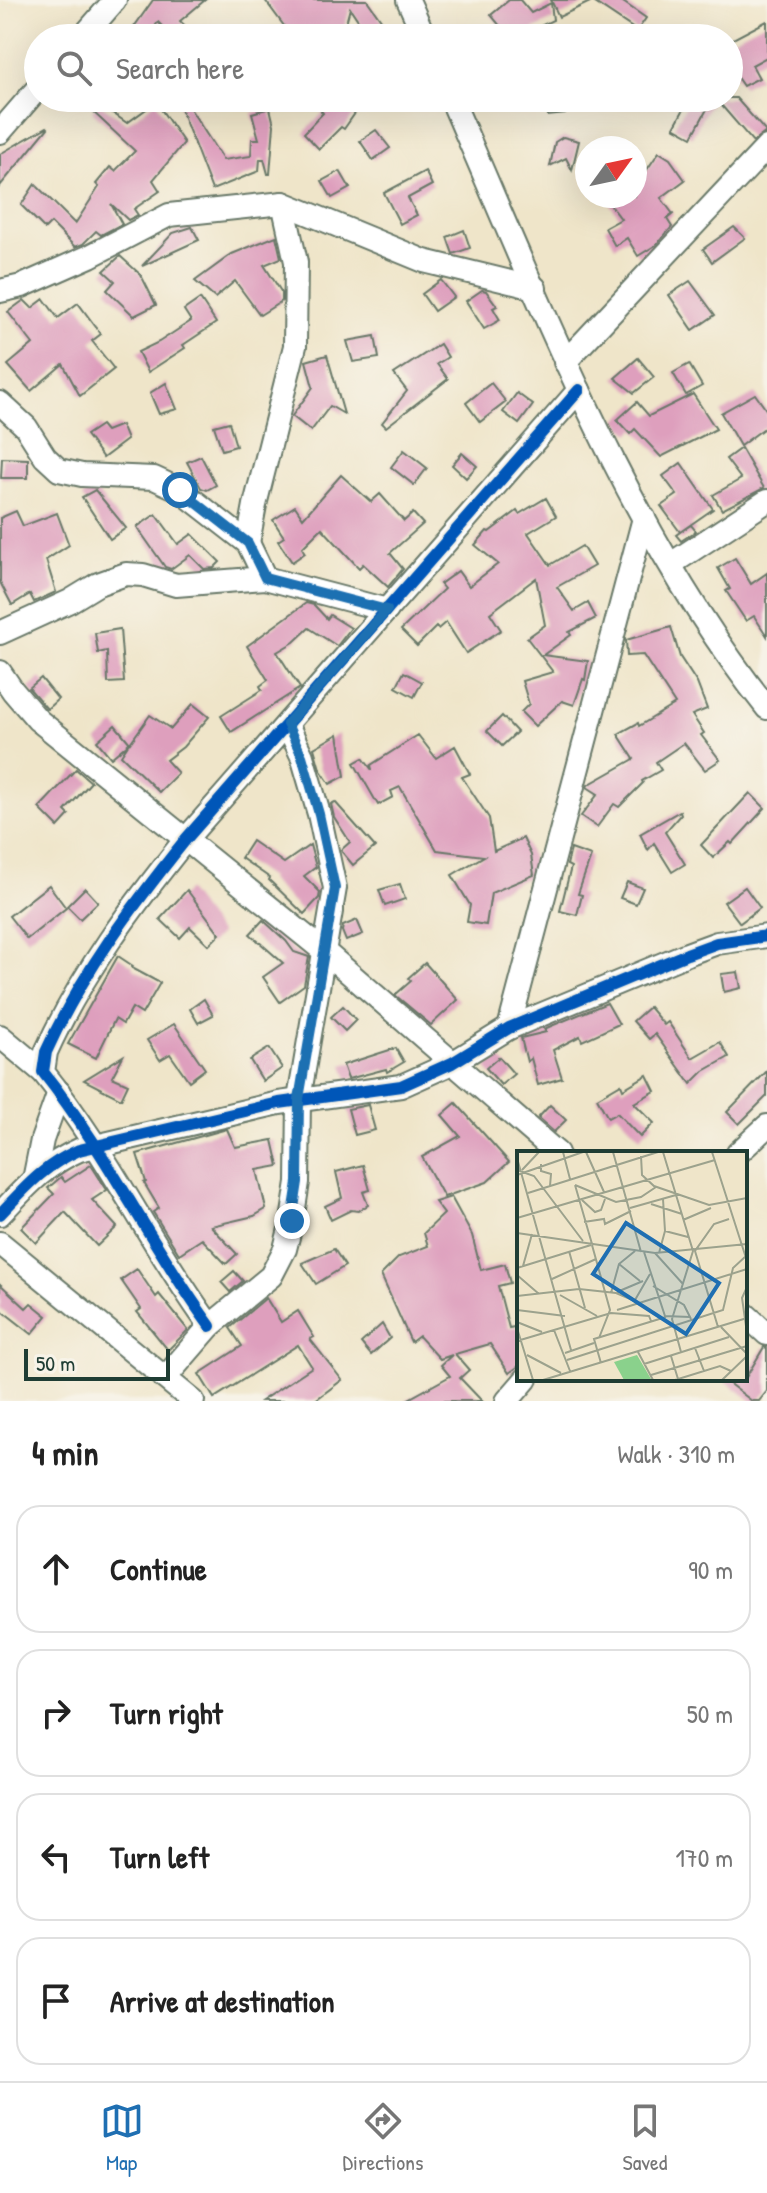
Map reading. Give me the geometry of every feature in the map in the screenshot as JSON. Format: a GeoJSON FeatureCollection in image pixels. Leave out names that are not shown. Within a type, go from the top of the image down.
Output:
{"type":"FeatureCollection","features":[{"type":"Feature","properties":{"kind":"street"},"geometry":{"type":"LineString","coordinates":[[94,24],[115,0]]}},
{"type":"Feature","properties":{"kind":"street"},"geometry":{"type":"LineString","coordinates":[[408,0],[419,24]]}},
{"type":"Feature","properties":{"kind":"street"},"geometry":{"type":"LineString","coordinates":[[0,132],[24,104]]}},
{"type":"Feature","properties":{"kind":"street"},"geometry":{"type":"LineString","coordinates":[[457,112],[565,362],[644,518],[711,630],[767,708]]}},
{"type":"Feature","properties":{"kind":"street"},"geometry":{"type":"LineString","coordinates":[[565,362],[767,147]]}},
{"type":"Feature","properties":{"kind":"street"},"geometry":{"type":"LineString","coordinates":[[0,291],[22,286],[90,256],[169,215],[283,203],[424,261],[535,288]]}},
{"type":"Feature","properties":{"kind":"street"},"geometry":{"type":"LineString","coordinates":[[248,543],[295,346],[296,262],[283,203]]}},
{"type":"Feature","properties":{"kind":"street"},"geometry":{"type":"LineString","coordinates":[[43,1072],[50,1044],[106,943],[186,839],[579,390]]}},
{"type":"Feature","properties":{"kind":"street"},"geometry":{"type":"LineString","coordinates":[[0,403],[26,427],[45,457],[59,470],[82,475],[160,479],[180,490],[248,543],[265,578]]}},
{"type":"Feature","properties":{"kind":"street"},"geometry":{"type":"LineString","coordinates":[[671,564],[767,501]]}},
{"type":"Feature","properties":{"kind":"street"},"geometry":{"type":"LineString","coordinates":[[509,1028],[644,518]]}},
{"type":"Feature","properties":{"kind":"street"},"geometry":{"type":"LineString","coordinates":[[0,633],[70,601],[98,584],[126,574],[185,585],[265,578],[387,610]]}},
{"type":"Feature","properties":{"kind":"street"},"geometry":{"type":"LineString","coordinates":[[0,672],[38,720],[325,952],[555,1151]]}},
{"type":"Feature","properties":{"kind":"street"},"geometry":{"type":"LineString","coordinates":[[165,1378],[210,1326],[271,1276],[285,1249],[298,1182],[299,1099],[335,888],[329,851],[302,756],[287,724]]}},
{"type":"Feature","properties":{"kind":"street"},"geometry":{"type":"LineString","coordinates":[[0,1214],[35,1175],[60,1159],[97,1145],[299,1099],[393,1088],[452,1063],[509,1028],[707,947],[767,936]]}},
{"type":"Feature","properties":{"kind":"street"},"geometry":{"type":"LineString","coordinates":[[0,1036],[43,1072],[59,1092],[97,1145],[174,1277],[210,1326]]}},
{"type":"Feature","properties":{"kind":"street"},"geometry":{"type":"LineString","coordinates":[[35,1175],[42,1140],[59,1092]]}},
{"type":"Feature","properties":{"kind":"street"},"geometry":{"type":"LineString","coordinates":[[740,1151],[767,1126]]}},
{"type":"Feature","properties":{"kind":"street"},"geometry":{"type":"LineString","coordinates":[[0,1243],[193,1401]]}},
{"type":"Feature","properties":{"kind":"street"},"geometry":{"type":"LineString","coordinates":[[747,1316],[767,1334]]}},
{"type":"Feature","properties":{"kind":"street"},"geometry":{"type":"LineString","coordinates":[[507,1401],[524,1381]]}},
{"type":"Feature","properties":{"kind":"building"},"geometry":{"type":"Polygon","coordinates":[[[153,0],[205,0],[180,21],[183,24],[136,24],[153,0]]]}},
{"type":"Feature","properties":{"kind":"building"},"geometry":{"type":"Polygon","coordinates":[[[265,0],[367,0],[384,24],[361,24],[350,8],[346,24],[283,24],[265,0]]]}},
{"type":"Feature","properties":{"kind":"building"},"geometry":{"type":"Polygon","coordinates":[[[509,0],[520,0],[531,13],[551,3],[553,20],[545,24],[498,24],[491,15],[509,0]]]}},
{"type":"Feature","properties":{"kind":"building"},"geometry":{"type":"Polygon","coordinates":[[[551,0],[620,0],[646,18],[642,24],[626,24],[592,1],[559,17],[551,0]]]}},
{"type":"Feature","properties":{"kind":"building"},"geometry":{"type":"Polygon","coordinates":[[[767,21],[767,57],[752,65],[759,78],[743,86],[743,34],[767,21]]]}},
{"type":"Feature","properties":{"kind":"building"},"geometry":{"type":"Polygon","coordinates":[[[743,106],[766,132],[753,142],[727,112],[743,112],[743,106]]]}},
{"type":"Feature","properties":{"kind":"building"},"geometry":{"type":"Polygon","coordinates":[[[93,112],[111,112],[127,123],[142,112],[163,112],[184,143],[153,180],[160,191],[134,209],[138,215],[128,220],[111,204],[122,224],[101,235],[96,231],[83,244],[75,247],[51,223],[45,229],[21,205],[35,184],[75,224],[99,187],[96,184],[110,167],[115,171],[135,151],[93,112]]]}},
{"type":"Feature","properties":{"kind":"building"},"geometry":{"type":"Polygon","coordinates":[[[182,112],[192,112],[223,160],[251,156],[252,139],[259,139],[252,113],[271,112],[274,125],[270,174],[264,159],[260,159],[259,171],[212,190],[182,112]]]}},
{"type":"Feature","properties":{"kind":"building"},"geometry":{"type":"Polygon","coordinates":[[[356,112],[344,129],[341,127],[319,149],[304,133],[323,113],[356,112]]]}},
{"type":"Feature","properties":{"kind":"building"},"geometry":{"type":"Polygon","coordinates":[[[548,112],[565,112],[565,114],[548,116],[548,112]]]}},
{"type":"Feature","properties":{"kind":"building"},"geometry":{"type":"Polygon","coordinates":[[[682,112],[705,112],[692,137],[674,127],[682,112]]]}},
{"type":"Feature","properties":{"kind":"building"},"geometry":{"type":"Polygon","coordinates":[[[48,128],[0,186],[0,154],[48,128]]]}},
{"type":"Feature","properties":{"kind":"building"},"geometry":{"type":"Polygon","coordinates":[[[376,130],[390,148],[373,160],[360,141],[376,130]]]}},
{"type":"Feature","properties":{"kind":"building"},"geometry":{"type":"Polygon","coordinates":[[[563,137],[575,140],[572,170],[566,158],[550,166],[555,142],[563,137]]]}},
{"type":"Feature","properties":{"kind":"building"},"geometry":{"type":"Polygon","coordinates":[[[659,152],[670,159],[685,180],[661,198],[673,214],[667,219],[672,227],[656,245],[638,256],[627,238],[615,246],[605,228],[621,219],[613,208],[647,208],[647,170],[659,152]]]}},
{"type":"Feature","properties":{"kind":"building"},"geometry":{"type":"Polygon","coordinates":[[[340,171],[350,188],[332,198],[322,181],[340,171]]]}},
{"type":"Feature","properties":{"kind":"building"},"geometry":{"type":"Polygon","coordinates":[[[425,171],[432,185],[408,198],[417,215],[400,224],[384,193],[425,171]]]}},
{"type":"Feature","properties":{"kind":"building"},"geometry":{"type":"Polygon","coordinates":[[[192,227],[199,240],[142,266],[173,233],[192,227]]]}},
{"type":"Feature","properties":{"kind":"building"},"geometry":{"type":"Polygon","coordinates":[[[734,227],[745,238],[712,262],[703,249],[734,227]]]}},
{"type":"Feature","properties":{"kind":"building"},"geometry":{"type":"Polygon","coordinates":[[[464,230],[470,248],[453,254],[447,237],[464,230]]]}},
{"type":"Feature","properties":{"kind":"building"},"geometry":{"type":"Polygon","coordinates":[[[276,236],[281,258],[264,265],[282,293],[282,301],[260,315],[235,281],[215,298],[195,281],[232,254],[276,236]]]}},
{"type":"Feature","properties":{"kind":"building"},"geometry":{"type":"Polygon","coordinates":[[[120,256],[141,275],[156,305],[134,316],[107,290],[115,281],[104,271],[120,256]]]}},
{"type":"Feature","properties":{"kind":"building"},"geometry":{"type":"Polygon","coordinates":[[[441,280],[454,297],[434,311],[422,294],[441,280]]]}},
{"type":"Feature","properties":{"kind":"building"},"geometry":{"type":"Polygon","coordinates":[[[690,281],[715,315],[693,330],[669,295],[690,281]]]}},
{"type":"Feature","properties":{"kind":"building"},"geometry":{"type":"Polygon","coordinates":[[[482,290],[497,306],[493,308],[500,320],[484,329],[466,301],[482,290]]]}},
{"type":"Feature","properties":{"kind":"building"},"geometry":{"type":"Polygon","coordinates":[[[44,299],[58,318],[78,303],[101,334],[92,341],[114,369],[80,396],[63,364],[31,391],[8,365],[33,344],[8,312],[24,300],[32,308],[44,299]]]}},
{"type":"Feature","properties":{"kind":"building"},"geometry":{"type":"Polygon","coordinates":[[[200,299],[216,323],[148,372],[138,352],[191,321],[184,310],[200,299]]]}},
{"type":"Feature","properties":{"kind":"building"},"geometry":{"type":"Polygon","coordinates":[[[375,336],[379,358],[353,362],[347,341],[375,336]]]}},
{"type":"Feature","properties":{"kind":"building"},"geometry":{"type":"Polygon","coordinates":[[[440,344],[448,357],[437,364],[448,379],[386,427],[382,423],[407,391],[394,374],[440,344]]]}},
{"type":"Feature","properties":{"kind":"building"},"geometry":{"type":"Polygon","coordinates":[[[327,355],[344,414],[330,406],[311,431],[292,416],[313,387],[306,361],[327,355]]]}},
{"type":"Feature","properties":{"kind":"building"},"geometry":{"type":"Polygon","coordinates":[[[638,358],[654,377],[634,393],[615,378],[638,358]]]}},
{"type":"Feature","properties":{"kind":"building"},"geometry":{"type":"Polygon","coordinates":[[[689,364],[702,386],[686,395],[673,373],[689,364]]]}},
{"type":"Feature","properties":{"kind":"building"},"geometry":{"type":"Polygon","coordinates":[[[166,383],[177,409],[159,414],[150,393],[166,383]]]}},
{"type":"Feature","properties":{"kind":"building"},"geometry":{"type":"Polygon","coordinates":[[[491,383],[506,402],[480,422],[466,403],[491,383]]]}},
{"type":"Feature","properties":{"kind":"building"},"geometry":{"type":"Polygon","coordinates":[[[517,393],[533,405],[519,424],[503,412],[517,393]]]}},
{"type":"Feature","properties":{"kind":"building"},"geometry":{"type":"Polygon","coordinates":[[[693,394],[716,429],[661,457],[635,429],[630,434],[617,420],[637,402],[649,416],[693,394]]]}},
{"type":"Feature","properties":{"kind":"building"},"geometry":{"type":"Polygon","coordinates":[[[755,394],[767,411],[767,426],[740,446],[721,413],[755,394]]]}},
{"type":"Feature","properties":{"kind":"building"},"geometry":{"type":"Polygon","coordinates":[[[229,422],[236,446],[222,450],[214,426],[229,422]]]}},
{"type":"Feature","properties":{"kind":"building"},"geometry":{"type":"Polygon","coordinates":[[[101,425],[106,431],[121,425],[127,440],[103,458],[86,435],[101,425]]]}},
{"type":"Feature","properties":{"kind":"building"},"geometry":{"type":"Polygon","coordinates":[[[741,448],[764,488],[722,510],[713,495],[741,479],[726,459],[741,448]]]}},
{"type":"Feature","properties":{"kind":"building"},"geometry":{"type":"Polygon","coordinates":[[[404,450],[427,468],[414,485],[391,467],[404,450]]]}},
{"type":"Feature","properties":{"kind":"building"},"geometry":{"type":"Polygon","coordinates":[[[462,453],[477,466],[466,478],[452,465],[462,453]]]}},
{"type":"Feature","properties":{"kind":"building"},"geometry":{"type":"Polygon","coordinates":[[[201,456],[216,485],[207,490],[201,488],[187,462],[201,456]]]}},
{"type":"Feature","properties":{"kind":"building"},"geometry":{"type":"Polygon","coordinates":[[[2,458],[28,459],[28,478],[1,478],[2,458]]]}},
{"type":"Feature","properties":{"kind":"building"},"geometry":{"type":"Polygon","coordinates":[[[681,463],[713,509],[680,532],[661,506],[677,495],[663,476],[681,463]]]}},
{"type":"Feature","properties":{"kind":"building"},"geometry":{"type":"Polygon","coordinates":[[[341,475],[371,502],[380,494],[404,521],[413,513],[423,524],[390,553],[403,569],[388,587],[363,564],[359,568],[322,528],[302,548],[305,553],[292,562],[278,541],[284,537],[273,520],[295,506],[303,518],[341,475]]]}},
{"type":"Feature","properties":{"kind":"building"},"geometry":{"type":"Polygon","coordinates":[[[95,490],[126,528],[110,539],[82,497],[95,490]]]}},
{"type":"Feature","properties":{"kind":"building"},"geometry":{"type":"Polygon","coordinates":[[[546,498],[556,516],[528,533],[550,565],[582,546],[594,566],[557,587],[574,611],[588,603],[596,618],[569,632],[571,635],[543,655],[588,661],[585,680],[574,705],[562,701],[535,726],[521,712],[529,704],[522,681],[553,672],[527,638],[545,625],[536,578],[490,613],[501,630],[466,653],[446,622],[438,629],[436,627],[417,646],[401,630],[444,589],[440,584],[458,571],[469,586],[498,564],[475,545],[487,531],[517,511],[519,514],[546,498]]]}},
{"type":"Feature","properties":{"kind":"building"},"geometry":{"type":"Polygon","coordinates":[[[16,511],[23,526],[57,513],[69,545],[46,560],[56,592],[34,602],[30,594],[12,605],[0,582],[0,518],[16,511]]]}},
{"type":"Feature","properties":{"kind":"building"},"geometry":{"type":"Polygon","coordinates":[[[156,514],[178,544],[192,534],[220,562],[214,568],[204,569],[190,555],[171,569],[165,567],[137,527],[156,514]]]}},
{"type":"Feature","properties":{"kind":"building"},"geometry":{"type":"Polygon","coordinates":[[[691,525],[696,531],[681,541],[676,535],[691,525]]]}},
{"type":"Feature","properties":{"kind":"building"},"geometry":{"type":"Polygon","coordinates":[[[735,558],[751,584],[767,573],[767,636],[754,616],[746,621],[726,591],[730,589],[718,568],[735,558]]]}},
{"type":"Feature","properties":{"kind":"building"},"geometry":{"type":"Polygon","coordinates":[[[306,603],[314,605],[327,619],[330,615],[351,628],[337,646],[309,628],[277,652],[300,688],[231,732],[221,716],[262,690],[260,686],[268,680],[247,646],[306,603]]]}},
{"type":"Feature","properties":{"kind":"building"},"geometry":{"type":"Polygon","coordinates":[[[671,627],[680,657],[697,683],[707,709],[692,715],[704,733],[701,735],[720,760],[705,770],[684,743],[656,762],[661,770],[642,781],[619,807],[614,804],[597,827],[581,816],[598,794],[588,785],[634,759],[618,734],[638,723],[639,726],[675,704],[643,655],[627,656],[626,640],[671,627]]]}},
{"type":"Feature","properties":{"kind":"building"},"geometry":{"type":"Polygon","coordinates":[[[120,629],[124,682],[108,683],[107,651],[98,653],[95,633],[120,629]]]}},
{"type":"Feature","properties":{"kind":"building"},"geometry":{"type":"Polygon","coordinates":[[[404,672],[422,682],[414,697],[396,687],[404,672]]]}},
{"type":"Feature","properties":{"kind":"building"},"geometry":{"type":"Polygon","coordinates":[[[41,678],[58,699],[47,709],[29,688],[41,678]]]}},
{"type":"Feature","properties":{"kind":"building"},"geometry":{"type":"Polygon","coordinates":[[[193,704],[209,717],[183,747],[166,760],[178,773],[159,792],[121,755],[129,743],[111,758],[97,741],[115,725],[130,743],[150,715],[171,729],[193,704]]]}},
{"type":"Feature","properties":{"kind":"building"},"geometry":{"type":"Polygon","coordinates":[[[502,716],[517,732],[502,746],[487,731],[502,716]]]}},
{"type":"Feature","properties":{"kind":"building"},"geometry":{"type":"Polygon","coordinates":[[[338,734],[345,776],[330,784],[320,769],[314,748],[338,734]]]}},
{"type":"Feature","properties":{"kind":"building"},"geometry":{"type":"Polygon","coordinates":[[[418,735],[436,758],[455,746],[470,774],[462,777],[489,818],[494,851],[523,838],[531,855],[534,875],[491,893],[486,925],[467,922],[470,905],[452,875],[484,856],[437,850],[400,787],[391,791],[393,797],[378,805],[354,763],[363,758],[372,770],[371,765],[418,735]]]}},
{"type":"Feature","properties":{"kind":"building"},"geometry":{"type":"Polygon","coordinates":[[[76,769],[91,782],[65,811],[69,815],[58,827],[39,808],[76,769]]]}},
{"type":"Feature","properties":{"kind":"building"},"geometry":{"type":"Polygon","coordinates":[[[750,793],[765,808],[732,844],[730,842],[713,858],[701,845],[750,793]]]}},
{"type":"Feature","properties":{"kind":"building"},"geometry":{"type":"Polygon","coordinates":[[[335,802],[375,847],[353,865],[341,850],[350,842],[334,817],[331,804],[335,802]]]}},
{"type":"Feature","properties":{"kind":"building"},"geometry":{"type":"Polygon","coordinates":[[[680,811],[681,814],[665,832],[685,864],[672,872],[654,843],[648,850],[640,834],[680,811]]]}},
{"type":"Feature","properties":{"kind":"building"},"geometry":{"type":"Polygon","coordinates":[[[252,841],[284,863],[310,845],[316,867],[304,876],[320,892],[319,898],[304,914],[270,878],[241,858],[252,841]]]}},
{"type":"Feature","properties":{"kind":"building"},"geometry":{"type":"Polygon","coordinates":[[[571,849],[591,856],[578,894],[582,895],[577,915],[560,911],[571,867],[567,865],[571,849]]]}},
{"type":"Feature","properties":{"kind":"building"},"geometry":{"type":"Polygon","coordinates":[[[627,882],[643,888],[636,904],[620,898],[627,882]]]}},
{"type":"Feature","properties":{"kind":"building"},"geometry":{"type":"Polygon","coordinates":[[[400,884],[405,899],[385,906],[379,890],[400,884]]]}},
{"type":"Feature","properties":{"kind":"building"},"geometry":{"type":"Polygon","coordinates":[[[49,885],[66,908],[27,939],[9,916],[49,885]]]}},
{"type":"Feature","properties":{"kind":"building"},"geometry":{"type":"Polygon","coordinates":[[[745,887],[760,908],[740,923],[724,902],[745,887]]]}},
{"type":"Feature","properties":{"kind":"building"},"geometry":{"type":"Polygon","coordinates":[[[85,888],[98,902],[80,919],[67,906],[85,888]]]}},
{"type":"Feature","properties":{"kind":"building"},"geometry":{"type":"Polygon","coordinates":[[[187,890],[220,934],[209,945],[190,927],[180,938],[160,919],[187,890]]]}},
{"type":"Feature","properties":{"kind":"building"},"geometry":{"type":"Polygon","coordinates":[[[263,920],[294,952],[309,957],[304,985],[280,1002],[263,977],[283,963],[250,934],[263,920]]]}},
{"type":"Feature","properties":{"kind":"building"},"geometry":{"type":"Polygon","coordinates":[[[357,920],[363,934],[346,941],[343,926],[357,920]]]}},
{"type":"Feature","properties":{"kind":"building"},"geometry":{"type":"Polygon","coordinates":[[[118,956],[132,968],[160,983],[142,1014],[132,1008],[123,1024],[115,1019],[96,1058],[68,1044],[118,956]]]}},
{"type":"Feature","properties":{"kind":"building"},"geometry":{"type":"Polygon","coordinates":[[[425,963],[458,1000],[431,1025],[395,995],[425,963]]]}},
{"type":"Feature","properties":{"kind":"building"},"geometry":{"type":"Polygon","coordinates":[[[738,972],[741,988],[724,992],[721,974],[738,972]]]}},
{"type":"Feature","properties":{"kind":"building"},"geometry":{"type":"Polygon","coordinates":[[[204,999],[213,1015],[198,1023],[190,1009],[204,999]]]}},
{"type":"Feature","properties":{"kind":"building"},"geometry":{"type":"Polygon","coordinates":[[[607,1003],[619,1024],[582,1041],[580,1036],[553,1050],[562,1078],[538,1085],[531,1058],[527,1062],[521,1038],[546,1032],[544,1029],[607,1003]]]}},
{"type":"Feature","properties":{"kind":"building"},"geometry":{"type":"Polygon","coordinates":[[[343,1006],[356,1020],[345,1031],[331,1017],[343,1006]]]}},
{"type":"Feature","properties":{"kind":"building"},"geometry":{"type":"Polygon","coordinates":[[[649,1007],[664,1025],[668,1022],[692,1058],[720,1042],[729,1057],[704,1071],[691,1084],[655,1034],[649,1039],[633,1021],[649,1007]]]}},
{"type":"Feature","properties":{"kind":"building"},"geometry":{"type":"Polygon","coordinates":[[[174,1024],[205,1069],[189,1081],[170,1054],[160,1060],[147,1040],[174,1024]]]}},
{"type":"Feature","properties":{"kind":"building"},"geometry":{"type":"Polygon","coordinates":[[[269,1048],[282,1068],[263,1081],[250,1060],[269,1048]]]}},
{"type":"Feature","properties":{"kind":"building"},"geometry":{"type":"Polygon","coordinates":[[[396,1048],[404,1062],[387,1072],[386,1069],[348,1079],[343,1065],[396,1048]]]}},
{"type":"Feature","properties":{"kind":"building"},"geometry":{"type":"Polygon","coordinates":[[[123,1056],[112,1077],[128,1084],[121,1099],[84,1080],[123,1056]]]}},
{"type":"Feature","properties":{"kind":"building"},"geometry":{"type":"Polygon","coordinates":[[[499,1057],[514,1074],[501,1085],[486,1068],[499,1057]]]}},
{"type":"Feature","properties":{"kind":"building"},"geometry":{"type":"Polygon","coordinates":[[[767,1071],[767,1096],[739,1124],[727,1112],[767,1071]]]}},
{"type":"Feature","properties":{"kind":"building"},"geometry":{"type":"Polygon","coordinates":[[[647,1075],[655,1091],[634,1103],[654,1123],[640,1137],[617,1113],[608,1118],[597,1098],[621,1084],[623,1089],[647,1075]]]}},
{"type":"Feature","properties":{"kind":"building"},"geometry":{"type":"Polygon","coordinates":[[[456,1103],[509,1162],[487,1182],[444,1197],[422,1157],[460,1136],[442,1115],[456,1103]]]}},
{"type":"Feature","properties":{"kind":"building"},"geometry":{"type":"Polygon","coordinates":[[[368,1105],[375,1130],[355,1135],[348,1109],[368,1105]]]}},
{"type":"Feature","properties":{"kind":"building"},"geometry":{"type":"Polygon","coordinates":[[[550,1105],[566,1120],[554,1132],[538,1118],[550,1105]]]}},
{"type":"Feature","properties":{"kind":"building"},"geometry":{"type":"Polygon","coordinates":[[[227,1129],[235,1147],[273,1140],[279,1166],[257,1170],[266,1209],[254,1216],[211,1226],[237,1254],[226,1264],[202,1239],[179,1254],[153,1212],[159,1208],[144,1183],[137,1154],[227,1129]]]}},
{"type":"Feature","properties":{"kind":"building"},"geometry":{"type":"Polygon","coordinates":[[[91,1165],[107,1190],[92,1200],[117,1227],[97,1246],[65,1212],[36,1243],[21,1228],[54,1194],[48,1188],[61,1177],[65,1182],[91,1165]]]}},
{"type":"Feature","properties":{"kind":"building"},"geometry":{"type":"Polygon","coordinates":[[[363,1165],[370,1190],[363,1192],[368,1205],[331,1220],[325,1206],[342,1198],[336,1172],[363,1165]]]}},
{"type":"Feature","properties":{"kind":"building"},"geometry":{"type":"Polygon","coordinates":[[[451,1197],[472,1235],[481,1270],[505,1264],[510,1283],[498,1286],[509,1328],[517,1326],[517,1367],[509,1373],[490,1344],[455,1354],[469,1370],[460,1378],[482,1401],[405,1401],[450,1376],[441,1365],[452,1355],[440,1359],[419,1336],[411,1342],[381,1275],[399,1257],[428,1246],[424,1233],[444,1214],[435,1202],[451,1197]]]}},
{"type":"Feature","properties":{"kind":"building"},"geometry":{"type":"Polygon","coordinates":[[[334,1249],[345,1266],[316,1284],[302,1263],[334,1249]]]}},
{"type":"Feature","properties":{"kind":"building"},"geometry":{"type":"Polygon","coordinates":[[[137,1269],[156,1297],[159,1294],[188,1330],[168,1350],[137,1312],[141,1309],[121,1280],[137,1269]]]}},
{"type":"Feature","properties":{"kind":"building"},"geometry":{"type":"Polygon","coordinates":[[[234,1271],[243,1281],[230,1292],[221,1282],[234,1271]]]}},
{"type":"Feature","properties":{"kind":"building"},"geometry":{"type":"Polygon","coordinates":[[[0,1284],[26,1308],[31,1303],[47,1316],[32,1334],[0,1309],[0,1284]]]}},
{"type":"Feature","properties":{"kind":"building"},"geometry":{"type":"Polygon","coordinates":[[[266,1298],[281,1322],[298,1311],[314,1337],[310,1339],[342,1380],[314,1401],[261,1401],[312,1367],[298,1345],[214,1398],[199,1374],[242,1346],[230,1328],[266,1298]]]}},
{"type":"Feature","properties":{"kind":"building"},"geometry":{"type":"Polygon","coordinates":[[[382,1324],[390,1338],[371,1355],[361,1343],[382,1324]]]}},
{"type":"Feature","properties":{"kind":"building"},"geometry":{"type":"Polygon","coordinates":[[[764,1347],[767,1348],[767,1391],[759,1401],[752,1401],[726,1381],[747,1381],[747,1376],[764,1347]]]}},
{"type":"Feature","properties":{"kind":"cycle path"},"geometry":{"type":"LineString","coordinates":[[210,1326],[88,1134],[43,1072],[46,1052],[75,995],[109,941],[186,839],[579,390]]}},
{"type":"Feature","properties":{"kind":"cycle path"},"geometry":{"type":"LineString","coordinates":[[0,1214],[45,1170],[79,1150],[279,1103],[401,1086],[452,1063],[509,1028],[687,954],[717,943],[767,936]]}},
{"type":"Feature","properties":{"kind":"route"},"geometry":{"type":"LineString","coordinates":[[180,490],[248,543],[265,578],[387,610],[287,724],[302,756],[319,814],[335,888],[299,1099],[298,1182],[292,1221]]}}]}
